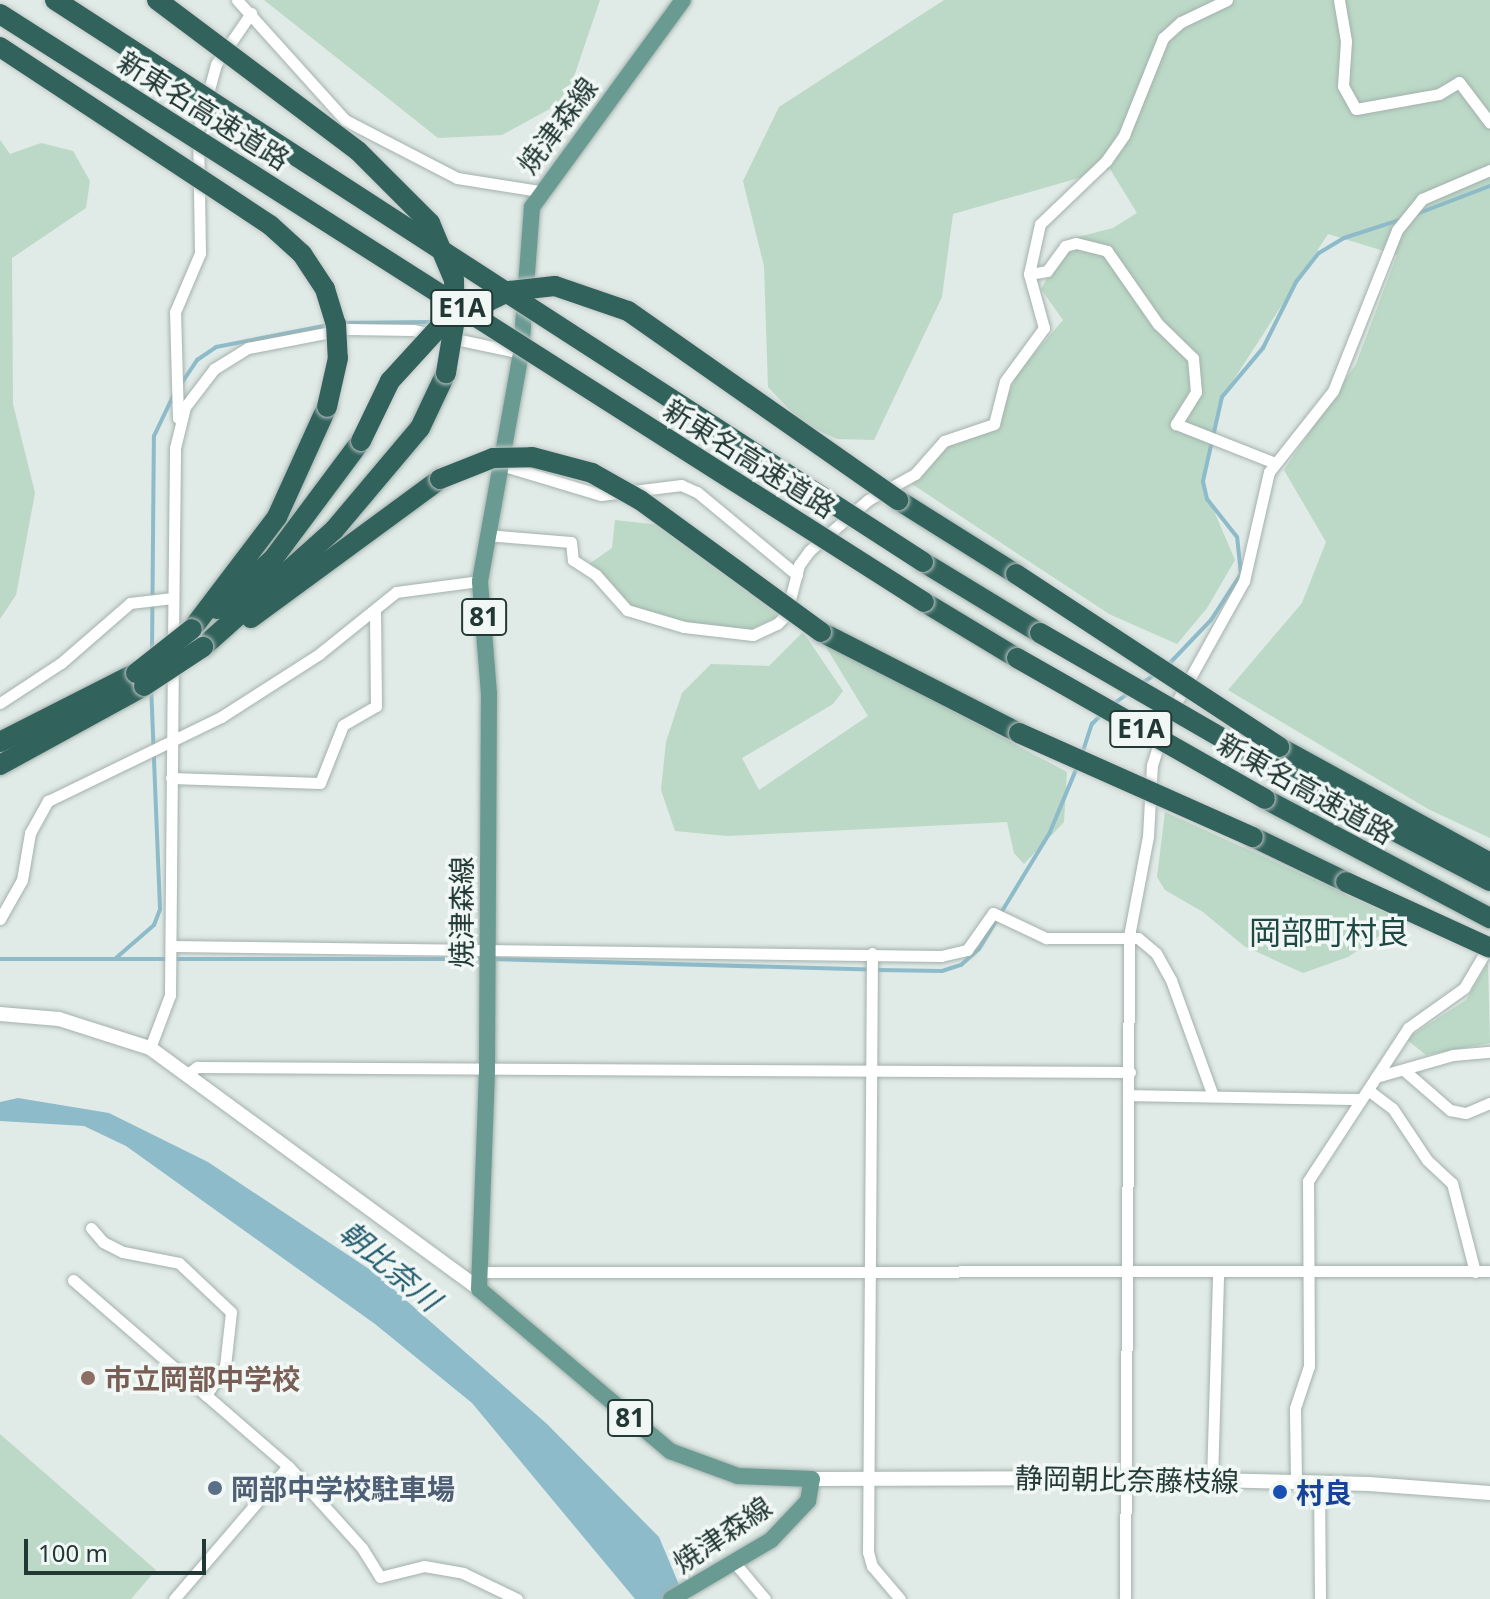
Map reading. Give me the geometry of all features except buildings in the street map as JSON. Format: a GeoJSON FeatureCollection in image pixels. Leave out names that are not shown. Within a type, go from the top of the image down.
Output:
{"type":"FeatureCollection","features":[{"type":"Feature","properties":{"kind":"highway","name":"新東名高速道路"},"geometry":{"type":"LineString","coordinates":[[55,0],[923,562],[1274,768],[1389,819],[1490,881]]}},
{"type":"Feature","properties":{"kind":"highway"},"geometry":{"type":"LineString","coordinates":[[157,0],[358,151],[430,223],[454,280],[455,319],[446,373],[420,428],[334,530],[203,647]]}},
{"type":"Feature","properties":{"kind":"highway","name":"新東名高速道路"},"geometry":{"type":"LineString","coordinates":[[0,14],[924,602],[1265,799],[1490,918]]}},
{"type":"Feature","properties":{"kind":"highway"},"geometry":{"type":"LineString","coordinates":[[0,47],[270,225],[302,254],[325,289],[336,324],[338,358],[327,407],[277,517],[192,629]]}},
{"type":"Feature","properties":{"kind":"highway"},"geometry":{"type":"LineString","coordinates":[[0,765],[140,679],[273,559],[361,441],[390,381],[442,324],[510,291],[567,287],[610,302],[675,342],[898,500],[1389,819],[1490,863]]}},
{"type":"Feature","properties":{"kind":"highway"},"geometry":{"type":"LineString","coordinates":[[0,742],[203,647],[271,605],[440,479],[469,464],[532,457],[592,473],[640,500],[821,632],[1019,733],[1490,945]]}},
{"type":"Feature","properties":{"kind":"main road","name":"焼津森線"},"geometry":{"type":"LineString","coordinates":[[671,1599],[728,1566],[788,1525],[808,1501],[812,1479],[738,1476],[670,1451],[479,1289],[483,1272],[487,1069],[489,694],[480,581],[521,353],[528,227],[539,191],[683,0]]}},
{"type":"Feature","properties":{"kind":"main road"},"geometry":{"type":"LineString","coordinates":[[0,1014],[59,1019],[150,1048],[479,1289]]}},
{"type":"Feature","properties":{"kind":"main road","name":"静岡朝比奈藤枝線"},"geometry":{"type":"LineString","coordinates":[[812,1479],[1127,1478],[1296,1482],[1490,1493]]}},
{"type":"Feature","properties":{"kind":"street"},"geometry":{"type":"LineString","coordinates":[[237,0],[345,120],[457,178],[539,191]]}},
{"type":"Feature","properties":{"kind":"street"},"geometry":{"type":"LineString","coordinates":[[486,535],[571,542],[573,560],[596,575],[627,610],[684,627],[753,635],[777,624],[794,595],[797,575],[809,551],[868,500],[915,474],[944,441],[994,424],[1005,381],[1044,328],[1029,274],[1040,224],[1106,161],[1124,135],[1163,38],[1181,22],[1227,0]]}},
{"type":"Feature","properties":{"kind":"street"},"geometry":{"type":"LineString","coordinates":[[1339,0],[1346,41],[1343,86],[1356,109],[1439,94],[1459,82],[1490,123]]}},
{"type":"Feature","properties":{"kind":"street"},"geometry":{"type":"LineString","coordinates":[[150,1048],[166,1010],[172,946],[173,598],[179,424],[175,312],[200,253],[198,130],[216,64],[251,13]]}},
{"type":"Feature","properties":{"kind":"street"},"geometry":{"type":"LineString","coordinates":[[1125,1599],[1129,936],[1148,836],[1152,765],[1166,721],[1244,581],[1275,463],[1333,391],[1397,230],[1422,199],[1490,170]]}},
{"type":"Feature","properties":{"kind":"street"},"geometry":{"type":"LineString","coordinates":[[1029,274],[1047,271],[1065,246],[1076,243],[1107,251],[1158,324],[1193,358],[1196,392],[1176,424],[1275,463]]}},
{"type":"Feature","properties":{"kind":"street"},"geometry":{"type":"LineString","coordinates":[[179,424],[185,407],[214,369],[248,348],[285,340],[383,327],[521,353]]}},
{"type":"Feature","properties":{"kind":"street"},"geometry":{"type":"LineString","coordinates":[[501,465],[601,495],[681,485],[697,492],[797,575]]}},
{"type":"Feature","properties":{"kind":"street"},"geometry":{"type":"LineString","coordinates":[[0,919],[22,880],[30,833],[48,801],[172,743],[272,685],[402,589],[480,581]]}},
{"type":"Feature","properties":{"kind":"street"},"geometry":{"type":"LineString","coordinates":[[0,703],[61,663],[130,603],[173,598]]}},
{"type":"Feature","properties":{"kind":"street"},"geometry":{"type":"LineString","coordinates":[[171,778],[320,783],[343,725],[376,706],[375,610]]}},
{"type":"Feature","properties":{"kind":"street"},"geometry":{"type":"LineString","coordinates":[[172,946],[955,954],[977,940],[993,913],[1046,938],[1129,936],[1156,953],[1171,980],[1213,1096]]}},
{"type":"Feature","properties":{"kind":"street"},"geometry":{"type":"LineString","coordinates":[[1296,1482],[1293,1425],[1309,1366],[1311,1273],[1308,1181],[1408,1028],[1464,988],[1490,945]]}},
{"type":"Feature","properties":{"kind":"street"},"geometry":{"type":"LineString","coordinates":[[872,953],[868,1274],[871,1478],[868,1552],[872,1566],[900,1599]]}},
{"type":"Feature","properties":{"kind":"street"},"geometry":{"type":"LineString","coordinates":[[1376,1077],[1453,1055],[1490,1052]]}},
{"type":"Feature","properties":{"kind":"street"},"geometry":{"type":"LineString","coordinates":[[186,1075],[197,1067],[1130,1072]]}},
{"type":"Feature","properties":{"kind":"street"},"geometry":{"type":"LineString","coordinates":[[1405,1071],[1450,1110],[1466,1113],[1490,1103]]}},
{"type":"Feature","properties":{"kind":"street"},"geometry":{"type":"LineString","coordinates":[[1128,1095],[1364,1094],[1393,1109],[1427,1160],[1452,1183],[1475,1272]]}},
{"type":"Feature","properties":{"kind":"street"},"geometry":{"type":"LineString","coordinates":[[91,1228],[103,1242],[123,1252],[179,1263],[231,1312],[225,1366],[206,1395]]}},
{"type":"Feature","properties":{"kind":"street"},"geometry":{"type":"LineString","coordinates":[[483,1272],[1218,1274],[1490,1271]]}},
{"type":"Feature","properties":{"kind":"street"},"geometry":{"type":"LineString","coordinates":[[1212,1480],[1218,1274]]}},
{"type":"Feature","properties":{"kind":"street"},"geometry":{"type":"LineString","coordinates":[[73,1280],[288,1466],[362,1548],[380,1577],[424,1566],[463,1573],[517,1599]]}},
{"type":"Feature","properties":{"kind":"street"},"geometry":{"type":"LineString","coordinates":[[174,1599],[288,1466]]}},
{"type":"Feature","properties":{"kind":"street"},"geometry":{"type":"LineString","coordinates":[[1319,1483],[1320,1599]]}},
{"type":"Feature","properties":{"kind":"street"},"geometry":{"type":"LineString","coordinates":[[728,1566],[765,1599]]}},
{"type":"Feature","properties":{"kind":"green space"},"geometry":{"type":"Polygon","coordinates":[[[264,0],[600,0],[566,100],[502,135],[438,138],[264,0]]]}},
{"type":"Feature","properties":{"kind":"green space"},"geometry":{"type":"Polygon","coordinates":[[[944,0],[1490,0],[1490,838],[1428,809],[1228,690],[1302,603],[1326,542],[1284,470],[1356,364],[1397,255],[1328,234],[1225,393],[1202,483],[1235,560],[1207,608],[1177,644],[1109,614],[912,484],[945,446],[995,429],[1016,375],[1063,320],[1041,289],[1070,239],[1113,228],[1137,213],[1110,169],[953,214],[942,297],[874,440],[837,439],[802,423],[768,387],[764,266],[743,181],[779,107],[944,0]]]}},
{"type":"Feature","properties":{"kind":"green space"},"geometry":{"type":"Polygon","coordinates":[[[0,140],[10,154],[41,143],[73,151],[90,181],[86,208],[12,258],[13,404],[35,493],[16,595],[0,619],[0,140]]]}},
{"type":"Feature","properties":{"kind":"green space"},"geometry":{"type":"Polygon","coordinates":[[[615,520],[660,525],[783,614],[749,630],[680,623],[621,603],[589,564],[612,548],[615,520]]]}},
{"type":"Feature","properties":{"kind":"green space"},"geometry":{"type":"Polygon","coordinates":[[[803,632],[843,691],[833,704],[742,758],[759,790],[868,716],[823,642],[1067,772],[1064,822],[1024,864],[1014,853],[1007,822],[727,836],[675,831],[661,790],[666,742],[682,693],[711,664],[769,666],[803,632]]]}},
{"type":"Feature","properties":{"kind":"green space"},"geometry":{"type":"Polygon","coordinates":[[[1165,812],[1403,920],[1348,957],[1303,973],[1244,946],[1203,912],[1165,890],[1157,877],[1165,812]]]}},
{"type":"Feature","properties":{"kind":"green space"},"geometry":{"type":"Polygon","coordinates":[[[1488,963],[1490,1043],[1426,1055],[1406,1039],[1466,1000],[1488,963]]]}},
{"type":"Feature","properties":{"kind":"green space"},"geometry":{"type":"Polygon","coordinates":[[[0,1434],[156,1570],[131,1599],[0,1599],[0,1434]]]}},
{"type":"Feature","properties":{"kind":"water"},"geometry":{"type":"Polygon","coordinates":[[[18,1098],[109,1113],[208,1162],[375,1273],[547,1424],[659,1537],[685,1599],[635,1599],[472,1403],[375,1324],[126,1146],[84,1126],[0,1121],[0,1102],[18,1098]]]}},
{"type":"Feature","properties":{"kind":"waterway"},"geometry":{"type":"LineString","coordinates":[[1414,215],[1490,186]]}},
{"type":"Feature","properties":{"kind":"waterway"},"geometry":{"type":"LineString","coordinates":[[1168,665],[1211,620],[1241,574],[1237,537],[1207,499],[1203,481],[1222,397],[1263,348],[1296,282],[1319,253],[1344,238],[1402,219]]}},
{"type":"Feature","properties":{"kind":"waterway"},"geometry":{"type":"LineString","coordinates":[[342,323],[433,322]]}},
{"type":"Feature","properties":{"kind":"waterway"},"geometry":{"type":"LineString","coordinates":[[181,384],[197,360],[216,347],[329,325]]}},
{"type":"Feature","properties":{"kind":"waterway"},"geometry":{"type":"LineString","coordinates":[[152,653],[154,436],[174,394]]}},
{"type":"Feature","properties":{"kind":"waterway"},"geometry":{"type":"LineString","coordinates":[[1141,684],[1157,673]]}},
{"type":"Feature","properties":{"kind":"waterway"},"geometry":{"type":"LineString","coordinates":[[116,958],[154,925],[160,909],[151,689]]}},
{"type":"Feature","properties":{"kind":"waterway"},"geometry":{"type":"LineString","coordinates":[[1112,705],[1131,691]]}},
{"type":"Feature","properties":{"kind":"waterway"},"geometry":{"type":"LineString","coordinates":[[1082,754],[1092,724],[1103,713]]}},
{"type":"Feature","properties":{"kind":"waterway"},"geometry":{"type":"LineString","coordinates":[[491,959],[942,971],[961,965],[979,949],[1050,832],[1077,767]]}},
{"type":"Feature","properties":{"kind":"waterway"},"geometry":{"type":"LineString","coordinates":[[0,959],[482,959]]}},
{"type":"Feature","properties":{"kind":"place","name":"市立岡部中学校"},"geometry":{"type":"Point","coordinates":[88,1378]}},
{"type":"Feature","properties":{"kind":"place","name":"岡部中学校駐車場"},"geometry":{"type":"Point","coordinates":[215,1488]}},
{"type":"Feature","properties":{"kind":"place","name":"村良"},"geometry":{"type":"Point","coordinates":[1280,1492]}},
{"type":"Feature","properties":{"kind":"district","name":"岡部町村良"},"geometry":{"type":"Point","coordinates":[1329,932]}},
{"type":"Feature","properties":{"kind":"water label","name":"朝比奈川"},"geometry":{"type":"Point","coordinates":[390,1266]}}]}
